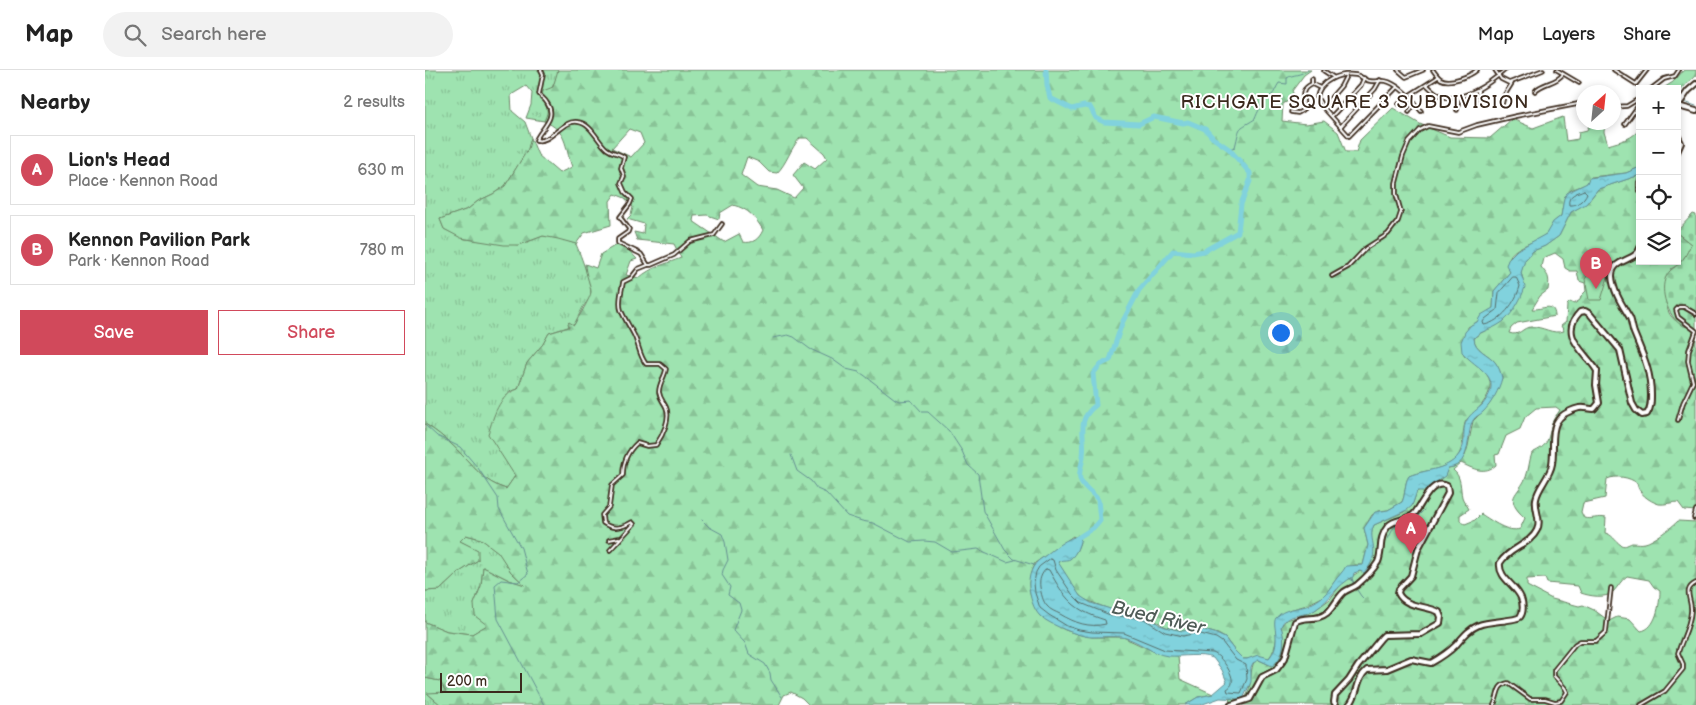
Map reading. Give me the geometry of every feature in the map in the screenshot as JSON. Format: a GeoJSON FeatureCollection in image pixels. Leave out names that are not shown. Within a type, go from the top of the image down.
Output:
{"type":"FeatureCollection","features":[{"type":"Feature","properties":{"kind":"main road"},"geometry":{"type":"LineString","coordinates":[[1681,101],[1696,84]]}},
{"type":"Feature","properties":{"kind":"main road"},"geometry":{"type":"LineString","coordinates":[[1681,106],[1696,111]]}},
{"type":"Feature","properties":{"kind":"main road"},"geometry":{"type":"LineString","coordinates":[[1349,705],[1356,696],[1360,679],[1367,670],[1387,669],[1411,659],[1431,663],[1454,646],[1471,629],[1480,624],[1493,621],[1515,620],[1522,614],[1521,598],[1501,573],[1500,563],[1505,556],[1530,539],[1538,529],[1536,500],[1552,465],[1553,434],[1557,422],[1563,416],[1576,409],[1594,409],[1599,404],[1596,385],[1597,372],[1580,350],[1573,336],[1573,326],[1580,312],[1590,314],[1618,347],[1634,407],[1642,415],[1647,414],[1650,409],[1651,382],[1649,371],[1642,349],[1633,331],[1631,321],[1620,302],[1612,275],[1619,263],[1636,254]]}},
{"type":"Feature","properties":{"kind":"main road"},"geometry":{"type":"LineString","coordinates":[[1231,705],[1250,699],[1262,677],[1276,670],[1280,665],[1288,652],[1295,622],[1300,619],[1321,617],[1330,611],[1343,593],[1355,586],[1379,560],[1381,540],[1389,525],[1415,514],[1427,494],[1443,484],[1447,486],[1448,493],[1418,549],[1411,576],[1399,589],[1398,593],[1403,600],[1439,612],[1440,623],[1421,634],[1384,635],[1335,695],[1334,702],[1336,705]]}},
{"type":"Feature","properties":{"kind":"street"},"geometry":{"type":"LineString","coordinates":[[541,70],[539,94],[547,103],[550,112],[546,126],[536,140],[543,140],[572,122],[580,122],[591,130],[607,148],[623,156],[625,159],[621,168],[624,176],[621,185],[632,199],[631,204],[620,217],[629,229],[629,232],[618,239],[617,242],[641,254],[648,265]]}},
{"type":"Feature","properties":{"kind":"street"},"geometry":{"type":"LineString","coordinates":[[1398,70],[1406,77],[1423,70]]}},
{"type":"Feature","properties":{"kind":"street"},"geometry":{"type":"LineString","coordinates":[[1433,70],[1443,80],[1467,77],[1477,70]]}},
{"type":"Feature","properties":{"kind":"street"},"geometry":{"type":"LineString","coordinates":[[1495,70],[1504,81],[1512,83]]}},
{"type":"Feature","properties":{"kind":"street"},"geometry":{"type":"LineString","coordinates":[[1427,85],[1440,96],[1446,98],[1459,96],[1478,90],[1505,70]]}},
{"type":"Feature","properties":{"kind":"street"},"geometry":{"type":"LineString","coordinates":[[1502,104],[1503,96],[1512,83],[1543,70]]}},
{"type":"Feature","properties":{"kind":"street"},"geometry":{"type":"LineString","coordinates":[[1557,70],[1579,83]]}},
{"type":"Feature","properties":{"kind":"street"},"geometry":{"type":"LineString","coordinates":[[1614,70],[1636,84],[1647,70]]}},
{"type":"Feature","properties":{"kind":"street"},"geometry":{"type":"LineString","coordinates":[[1656,85],[1664,79],[1675,76],[1679,70]]}},
{"type":"Feature","properties":{"kind":"street"},"geometry":{"type":"LineString","coordinates":[[1324,71],[1333,77]]}},
{"type":"Feature","properties":{"kind":"street"},"geometry":{"type":"LineString","coordinates":[[1535,92],[1541,86],[1558,80],[1563,74]]}},
{"type":"Feature","properties":{"kind":"street"},"geometry":{"type":"LineString","coordinates":[[1397,87],[1349,136],[1317,98],[1320,88],[1333,77],[1357,75],[1370,81],[1391,82],[1408,96],[1415,102],[1421,111]]}},
{"type":"Feature","properties":{"kind":"street"},"geometry":{"type":"LineString","coordinates":[[1323,107],[1344,82],[1346,76]]}},
{"type":"Feature","properties":{"kind":"street"},"geometry":{"type":"LineString","coordinates":[[1399,104],[1438,77]]}},
{"type":"Feature","properties":{"kind":"street"},"geometry":{"type":"LineString","coordinates":[[1332,116],[1361,85],[1364,78]]}},
{"type":"Feature","properties":{"kind":"street"},"geometry":{"type":"LineString","coordinates":[[1312,79],[1312,84]]}},
{"type":"Feature","properties":{"kind":"street"},"geometry":{"type":"LineString","coordinates":[[1341,127],[1375,90],[1379,80]]}},
{"type":"Feature","properties":{"kind":"street"},"geometry":{"type":"LineString","coordinates":[[1312,84],[1320,88]]}},
{"type":"Feature","properties":{"kind":"street"},"geometry":{"type":"LineString","coordinates":[[1291,112],[1295,113],[1303,110],[1303,92],[1306,87],[1312,84]]}},
{"type":"Feature","properties":{"kind":"street"},"geometry":{"type":"LineString","coordinates":[[1478,90],[1478,101]]}},
{"type":"Feature","properties":{"kind":"street"},"geometry":{"type":"LineString","coordinates":[[1457,110],[1459,96]]}},
{"type":"Feature","properties":{"kind":"street"},"geometry":{"type":"LineString","coordinates":[[1621,106],[1627,106],[1636,100]]}},
{"type":"Feature","properties":{"kind":"street"},"geometry":{"type":"LineString","coordinates":[[1409,112],[1415,102]]}},
{"type":"Feature","properties":{"kind":"street"},"geometry":{"type":"LineString","coordinates":[[1332,276],[1349,268],[1366,248],[1392,230],[1401,212],[1396,194],[1396,183],[1403,156],[1409,142],[1421,130],[1428,126],[1445,131],[1458,132],[1477,125],[1576,104]]}},
{"type":"Feature","properties":{"kind":"street"},"geometry":{"type":"LineString","coordinates":[[1625,124],[1636,109]]}},
{"type":"Feature","properties":{"kind":"street"},"geometry":{"type":"LineString","coordinates":[[610,550],[634,524],[631,522],[623,527],[614,528],[603,523],[602,515],[609,507],[612,485],[623,474],[626,456],[634,445],[637,443],[647,446],[656,445],[661,436],[668,412],[661,400],[659,390],[666,369],[661,364],[646,364],[640,356],[634,335],[621,311],[623,282],[631,278],[638,270],[674,255],[690,241],[713,235],[722,224]]}},
{"type":"Feature","properties":{"kind":"street"},"geometry":{"type":"LineString","coordinates":[[1677,420],[1693,382],[1688,361],[1689,350],[1695,331],[1678,317],[1677,310],[1679,307],[1684,307],[1696,314]]}},
{"type":"Feature","properties":{"kind":"street"},"geometry":{"type":"LineString","coordinates":[[1694,518],[1696,510]]}},
{"type":"Feature","properties":{"kind":"street"},"geometry":{"type":"LineString","coordinates":[[609,540],[620,538]]}},
{"type":"Feature","properties":{"kind":"street"},"geometry":{"type":"LineString","coordinates":[[1641,705],[1665,691],[1683,669],[1678,653],[1690,617],[1689,588],[1696,583]]}},
{"type":"Feature","properties":{"kind":"street"},"geometry":{"type":"LineString","coordinates":[[1494,705],[1499,688],[1503,684],[1508,683],[1530,699],[1561,701],[1567,691],[1554,676],[1554,670],[1575,644],[1580,641],[1596,641],[1606,632],[1611,588]]}},
{"type":"Feature","properties":{"kind":"green space"},"geometry":{"type":"Polygon","coordinates":[[[425,70],[558,70],[558,75],[545,102],[548,113],[544,121],[526,118],[531,105],[532,93],[526,86],[511,95],[512,111],[525,122],[531,138],[528,149],[505,186],[478,201],[468,209],[440,219],[444,229],[465,239],[519,245],[543,236],[558,238],[576,244],[590,287],[590,297],[574,325],[549,333],[543,344],[527,363],[518,389],[509,392],[515,476],[506,489],[486,479],[449,442],[425,424],[425,70]]]}},
{"type":"Feature","properties":{"kind":"green space"},"geometry":{"type":"Polygon","coordinates":[[[558,70],[1311,70],[1304,75],[1292,91],[1295,97],[1283,104],[1282,121],[1306,124],[1324,121],[1338,132],[1346,152],[1356,152],[1360,140],[1393,108],[1420,124],[1450,137],[1490,138],[1512,119],[1533,128],[1563,117],[1566,141],[1578,139],[1579,132],[1604,130],[1608,145],[1622,141],[1636,133],[1636,169],[1626,173],[1591,177],[1586,184],[1571,190],[1565,195],[1561,216],[1555,220],[1547,233],[1519,248],[1509,257],[1510,272],[1494,291],[1493,308],[1468,327],[1464,355],[1480,367],[1489,379],[1490,385],[1485,400],[1465,423],[1459,453],[1447,465],[1409,476],[1402,502],[1388,510],[1379,511],[1372,515],[1364,528],[1368,545],[1363,565],[1355,565],[1343,572],[1324,596],[1307,605],[1289,610],[1276,618],[1277,634],[1269,658],[1243,659],[1225,638],[1218,634],[1197,628],[1183,631],[1166,627],[1144,614],[1112,610],[1083,599],[1058,563],[1059,560],[1068,559],[1076,552],[1080,542],[1073,536],[1035,563],[1029,583],[1030,594],[1040,616],[1065,630],[1077,634],[1092,637],[1123,637],[1157,653],[1178,656],[1180,679],[1213,694],[1198,697],[1185,705],[809,705],[802,698],[791,692],[784,695],[779,705],[441,705],[427,693],[446,692],[440,681],[425,678],[425,622],[447,631],[472,634],[487,625],[475,616],[474,604],[481,586],[483,567],[509,580],[525,585],[511,572],[498,552],[481,539],[466,535],[460,541],[478,550],[478,560],[458,573],[440,590],[425,591],[425,424],[449,442],[486,479],[506,489],[515,476],[488,434],[492,420],[506,396],[518,389],[527,363],[543,344],[549,333],[569,327],[569,322],[574,325],[591,292],[585,264],[596,268],[601,254],[621,242],[637,259],[631,261],[626,275],[639,278],[654,268],[681,258],[674,244],[637,240],[634,232],[643,234],[644,224],[627,219],[631,215],[633,207],[625,198],[615,194],[610,201],[611,225],[584,233],[576,244],[543,236],[519,245],[504,245],[461,238],[444,229],[440,219],[468,209],[478,201],[505,186],[528,149],[531,138],[538,155],[559,173],[572,167],[561,135],[552,125],[544,121],[547,109],[546,104],[541,100],[543,91],[553,87],[558,70]],[[629,129],[612,148],[631,157],[644,143],[640,133],[629,129]],[[800,138],[777,173],[769,172],[759,162],[747,157],[741,175],[757,187],[777,190],[794,198],[803,188],[793,175],[804,162],[815,169],[827,158],[807,138],[800,138]],[[733,205],[720,213],[719,219],[707,215],[694,216],[693,221],[724,242],[739,234],[743,242],[753,241],[758,238],[763,230],[757,221],[751,214],[733,205]]]}},
{"type":"Feature","properties":{"kind":"green space"},"geometry":{"type":"Polygon","coordinates":[[[1684,70],[1696,70],[1696,76],[1681,90],[1681,85],[1668,85],[1684,70]]]}},
{"type":"Feature","properties":{"kind":"green space"},"geometry":{"type":"Polygon","coordinates":[[[1636,176],[1636,265],[1677,265],[1671,269],[1666,299],[1667,307],[1675,320],[1696,328],[1696,511],[1684,510],[1678,502],[1655,503],[1642,493],[1637,483],[1627,478],[1619,477],[1607,479],[1605,498],[1583,503],[1581,512],[1584,518],[1606,518],[1605,533],[1624,546],[1632,543],[1648,542],[1678,521],[1696,522],[1696,705],[1220,705],[1230,703],[1229,698],[1241,700],[1245,698],[1248,693],[1255,661],[1259,660],[1272,666],[1276,661],[1283,647],[1281,626],[1286,620],[1315,610],[1330,599],[1342,583],[1360,571],[1364,573],[1372,560],[1371,537],[1374,525],[1404,512],[1413,503],[1417,491],[1435,482],[1447,472],[1448,468],[1454,467],[1465,456],[1473,421],[1489,405],[1502,378],[1495,362],[1476,346],[1474,338],[1504,321],[1518,302],[1523,279],[1521,273],[1525,260],[1533,251],[1545,246],[1559,236],[1571,212],[1588,202],[1598,189],[1636,176]],[[1555,253],[1543,258],[1541,267],[1548,277],[1548,290],[1540,296],[1532,309],[1550,307],[1554,311],[1555,316],[1517,323],[1511,328],[1509,333],[1516,334],[1528,327],[1555,332],[1564,331],[1561,326],[1566,322],[1567,305],[1570,302],[1574,304],[1580,300],[1586,291],[1585,283],[1579,281],[1577,271],[1570,271],[1565,268],[1563,259],[1555,253]],[[1556,407],[1536,408],[1525,417],[1520,429],[1506,436],[1499,454],[1495,455],[1496,465],[1492,468],[1488,470],[1474,469],[1461,463],[1453,470],[1458,476],[1463,500],[1469,509],[1460,515],[1460,521],[1465,524],[1475,520],[1481,514],[1505,528],[1520,529],[1525,518],[1514,505],[1514,496],[1526,477],[1532,453],[1547,442],[1553,420],[1560,410],[1556,407]],[[1627,576],[1613,592],[1606,596],[1593,596],[1581,593],[1578,586],[1547,583],[1545,578],[1527,579],[1527,586],[1552,599],[1579,606],[1583,605],[1594,610],[1609,621],[1617,617],[1630,619],[1641,631],[1650,626],[1654,621],[1660,591],[1649,580],[1627,576]]]}},
{"type":"Feature","properties":{"kind":"green space"},"geometry":{"type":"Polygon","coordinates":[[[1693,214],[1696,215],[1696,328],[1683,326],[1676,321],[1669,310],[1664,296],[1664,283],[1667,275],[1678,265],[1681,265],[1681,262],[1691,244],[1681,236],[1681,227],[1693,214]]]}},
{"type":"Feature","properties":{"kind":"green space"},"geometry":{"type":"Polygon","coordinates":[[[1681,236],[1691,244],[1681,261],[1681,236]]]}},
{"type":"Feature","properties":{"kind":"green space"},"geometry":{"type":"Polygon","coordinates":[[[1600,263],[1600,269],[1608,277],[1601,300],[1589,300],[1585,279],[1590,273],[1590,264],[1600,263]]]}},
{"type":"Feature","properties":{"kind":"green space"},"geometry":{"type":"Polygon","coordinates":[[[466,535],[481,539],[499,552],[511,572],[526,586],[483,567],[481,586],[474,604],[488,625],[472,634],[447,631],[425,622],[425,591],[440,590],[458,573],[478,560],[477,550],[460,541],[466,535]]]}},
{"type":"Feature","properties":{"kind":"green space"},"geometry":{"type":"Polygon","coordinates":[[[425,678],[440,681],[446,692],[428,694],[441,705],[425,705],[425,678]]]}},
{"type":"Feature","properties":{"kind":"water"},"geometry":{"type":"Polygon","coordinates":[[[1636,169],[1636,176],[1598,189],[1586,204],[1571,212],[1559,236],[1545,246],[1533,251],[1525,260],[1521,273],[1525,287],[1515,309],[1495,327],[1474,338],[1476,346],[1496,364],[1502,378],[1492,400],[1471,424],[1462,461],[1448,468],[1445,476],[1423,491],[1417,491],[1412,506],[1407,510],[1374,525],[1372,531],[1373,558],[1364,573],[1360,571],[1354,573],[1353,577],[1342,584],[1315,610],[1286,619],[1281,627],[1284,643],[1279,658],[1272,666],[1259,660],[1253,663],[1251,667],[1251,682],[1243,699],[1220,698],[1200,705],[1185,705],[1198,697],[1213,694],[1227,682],[1222,670],[1213,658],[1197,655],[1162,655],[1122,637],[1080,635],[1050,623],[1035,610],[1029,588],[1029,579],[1033,567],[1060,544],[1071,538],[1081,536],[1075,554],[1069,560],[1058,562],[1080,596],[1091,603],[1117,611],[1146,615],[1160,625],[1169,628],[1183,631],[1197,628],[1214,633],[1225,638],[1243,659],[1258,655],[1269,658],[1275,646],[1276,618],[1283,612],[1309,605],[1321,598],[1346,566],[1363,565],[1368,545],[1364,528],[1375,512],[1388,510],[1402,502],[1409,476],[1447,464],[1459,454],[1463,446],[1465,423],[1483,404],[1491,387],[1490,380],[1486,374],[1462,352],[1461,342],[1465,332],[1471,325],[1477,322],[1481,315],[1493,308],[1494,291],[1510,272],[1506,265],[1509,258],[1517,250],[1546,234],[1553,222],[1561,216],[1564,198],[1567,193],[1587,183],[1589,178],[1626,173],[1636,169]]]}},
{"type":"Feature","properties":{"kind":"waterway","name":"Bued River"},"geometry":{"type":"LineString","coordinates":[[1046,70],[1050,98],[1072,109],[1084,106],[1090,107],[1096,118],[1104,122],[1139,124],[1154,117],[1183,123],[1188,122],[1205,129],[1213,138],[1229,149],[1250,173],[1250,181],[1241,204],[1238,232],[1204,251],[1193,253],[1173,251],[1139,290],[1122,323],[1110,360],[1100,365],[1093,374],[1096,405],[1083,422],[1084,448],[1080,479],[1098,500],[1100,520],[1093,528],[1076,539]]}},
{"type":"Feature","properties":{"kind":"waterway"},"geometry":{"type":"LineString","coordinates":[[1229,149],[1235,147],[1240,129],[1255,119],[1262,104],[1273,94],[1279,83],[1287,84],[1287,78],[1308,70]]}},
{"type":"Feature","properties":{"kind":"waterway"},"geometry":{"type":"LineString","coordinates":[[1681,100],[1696,106]]}},
{"type":"Feature","properties":{"kind":"waterway"},"geometry":{"type":"LineString","coordinates":[[773,338],[788,335],[794,337],[810,349],[832,359],[846,369],[864,375],[895,399],[899,401],[911,400],[922,412],[928,412],[949,431],[962,451],[968,465],[978,474],[983,511],[1005,550],[1014,559],[1034,565]]}},
{"type":"Feature","properties":{"kind":"waterway"},"geometry":{"type":"LineString","coordinates":[[425,425],[437,436],[460,447],[478,468],[498,498],[499,509],[521,548],[528,574],[518,582],[501,580],[495,585],[498,619],[544,705]]}},
{"type":"Feature","properties":{"kind":"waterway"},"geometry":{"type":"LineString","coordinates":[[791,455],[797,471],[811,481],[817,489],[826,493],[847,516],[873,523],[910,542],[935,542],[952,552],[978,549],[1007,562],[1015,560]]}},
{"type":"Feature","properties":{"kind":"waterway"},"geometry":{"type":"LineString","coordinates":[[1388,539],[1394,527],[1413,521],[1424,510]]}},
{"type":"Feature","properties":{"kind":"waterway"},"geometry":{"type":"LineString","coordinates":[[702,520],[709,527],[722,534],[725,542],[728,560],[722,575],[730,587],[728,595],[739,603],[741,610],[733,630],[745,643],[749,654],[765,664],[770,673],[771,680],[782,697]]}},
{"type":"Feature","properties":{"kind":"waterway"},"geometry":{"type":"LineString","coordinates":[[1349,578],[1353,581],[1353,585]]}},
{"type":"Feature","properties":{"kind":"waterway"},"geometry":{"type":"LineString","coordinates":[[1352,578],[1354,584]]}},
{"type":"Feature","properties":{"kind":"waterway"},"geometry":{"type":"LineString","coordinates":[[1357,590],[1364,599]]}},
{"type":"Feature","properties":{"kind":"place","name":"Kennon Pavilion Park"},"geometry":{"type":"Point","coordinates":[1596,289]}},
{"type":"Feature","properties":{"kind":"place","name":"Lion's Head"},"geometry":{"type":"Point","coordinates":[1411,554]}},
{"type":"Feature","properties":{"kind":"district","name":"RICHGATE SQUARE 3 SUBDIVISION"},"geometry":{"type":"Point","coordinates":[1355,102]}}]}
